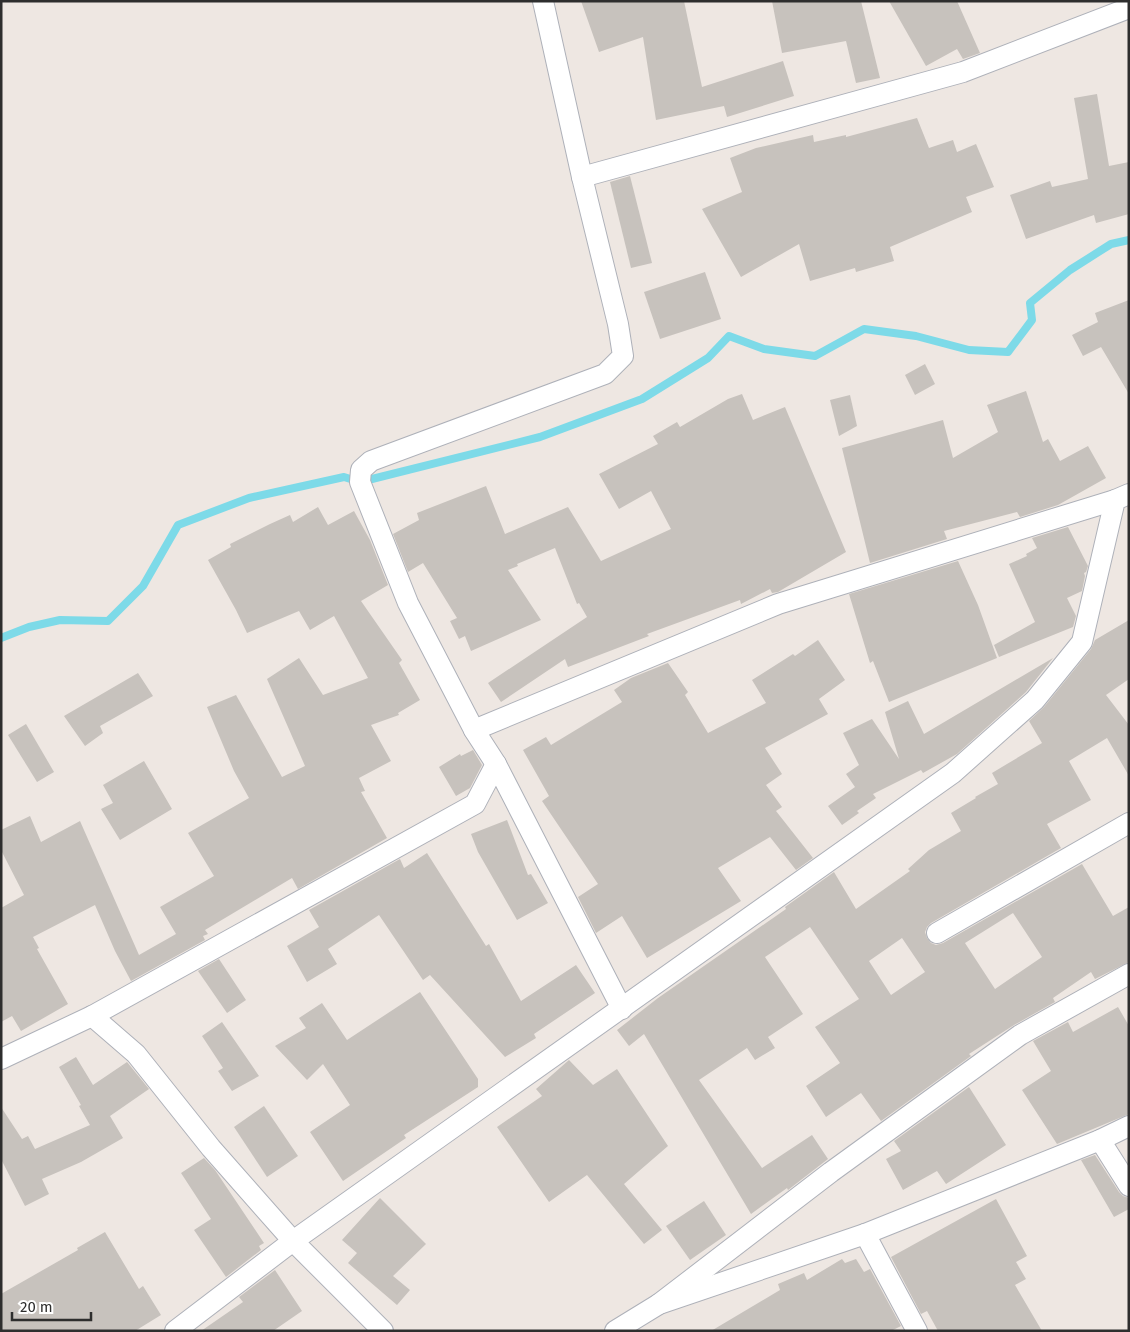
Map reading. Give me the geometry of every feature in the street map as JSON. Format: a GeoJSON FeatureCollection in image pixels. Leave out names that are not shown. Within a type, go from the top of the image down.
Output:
{"type":"FeatureCollection","features":[{"type":"Feature","properties":{"kind":"street"},"geometry":{"type":"LineString","coordinates":[[542,1],[582,178],[618,324],[623,356],[605,374],[371,461],[361,470],[360,482],[408,603],[474,730],[496,764],[622,1009]]}},
{"type":"Feature","properties":{"kind":"street"},"geometry":{"type":"LineString","coordinates":[[582,178],[963,72],[1129,8]]}},
{"type":"Feature","properties":{"kind":"street"},"geometry":{"type":"LineString","coordinates":[[474,730],[778,604],[1122,497]]}},
{"type":"Feature","properties":{"kind":"street"},"geometry":{"type":"LineString","coordinates":[[175,1331],[292,1241],[954,773],[1035,700],[1082,642],[1122,497]]}},
{"type":"Feature","properties":{"kind":"street"},"geometry":{"type":"LineString","coordinates":[[1,1059],[92,1016],[475,804],[496,764]]}},
{"type":"Feature","properties":{"kind":"street"},"geometry":{"type":"LineString","coordinates":[[936,933],[1129,823]]}},
{"type":"Feature","properties":{"kind":"street"},"geometry":{"type":"LineString","coordinates":[[615,1331],[659,1304],[831,1172],[1020,1035],[1129,974]]}},
{"type":"Feature","properties":{"kind":"street"},"geometry":{"type":"LineString","coordinates":[[92,1016],[136,1054],[210,1148],[292,1241],[383,1331]]}},
{"type":"Feature","properties":{"kind":"street"},"geometry":{"type":"LineString","coordinates":[[659,1304],[865,1234],[1100,1140],[1129,1126]]}},
{"type":"Feature","properties":{"kind":"street"},"geometry":{"type":"LineString","coordinates":[[1100,1140],[1129,1186]]}},
{"type":"Feature","properties":{"kind":"street"},"geometry":{"type":"LineString","coordinates":[[865,1234],[917,1331]]}},
{"type":"Feature","properties":{"kind":"building"},"geometry":{"type":"Polygon","coordinates":[[[581,1],[684,1],[702,87],[783,61],[794,96],[727,117],[724,106],[656,120],[643,37],[599,52],[581,1]]]}},
{"type":"Feature","properties":{"kind":"building"},"geometry":{"type":"Polygon","coordinates":[[[772,1],[861,1],[880,78],[856,83],[846,41],[782,53],[772,1]]]}},
{"type":"Feature","properties":{"kind":"building"},"geometry":{"type":"Polygon","coordinates":[[[889,1],[957,1],[980,53],[963,59],[957,49],[926,66],[889,1]]]}},
{"type":"Feature","properties":{"kind":"building"},"geometry":{"type":"Polygon","coordinates":[[[1097,94],[1109,166],[1129,162],[1129,214],[1096,223],[1094,215],[1026,239],[1010,195],[1050,181],[1052,187],[1088,179],[1074,98],[1097,94]]]}},
{"type":"Feature","properties":{"kind":"building"},"geometry":{"type":"Polygon","coordinates":[[[917,118],[929,148],[953,140],[957,152],[976,144],[994,187],[966,197],[972,212],[890,247],[894,261],[856,272],[855,268],[810,281],[799,244],[741,277],[702,209],[742,192],[730,158],[756,148],[813,135],[814,142],[846,135],[846,137],[917,118]]]}},
{"type":"Feature","properties":{"kind":"building"},"geometry":{"type":"Polygon","coordinates":[[[630,176],[652,263],[631,268],[610,182],[630,176]]]}},
{"type":"Feature","properties":{"kind":"building"},"geometry":{"type":"Polygon","coordinates":[[[705,272],[721,319],[660,339],[644,292],[705,272]]]}},
{"type":"Feature","properties":{"kind":"building"},"geometry":{"type":"Polygon","coordinates":[[[1129,300],[1129,394],[1101,347],[1083,356],[1072,335],[1098,322],[1095,313],[1129,300]]]}},
{"type":"Feature","properties":{"kind":"building"},"geometry":{"type":"Polygon","coordinates":[[[925,364],[935,384],[915,395],[905,375],[925,364]]]}},
{"type":"Feature","properties":{"kind":"building"},"geometry":{"type":"Polygon","coordinates":[[[1026,391],[1043,442],[1048,439],[1060,461],[1088,446],[1106,478],[1058,505],[1020,517],[1017,512],[944,531],[947,539],[870,563],[842,448],[943,420],[953,458],[998,432],[987,405],[1026,391]]]}},
{"type":"Feature","properties":{"kind":"building"},"geometry":{"type":"Polygon","coordinates":[[[742,394],[753,420],[785,407],[846,552],[778,592],[772,593],[770,589],[741,604],[740,600],[647,634],[649,636],[568,667],[565,659],[501,702],[488,683],[587,617],[579,603],[577,604],[555,548],[517,564],[518,566],[508,570],[541,620],[471,651],[465,636],[459,639],[450,621],[457,618],[423,563],[408,572],[393,534],[419,520],[417,513],[486,486],[505,534],[568,507],[601,561],[671,529],[651,491],[619,509],[599,474],[658,444],[653,436],[677,422],[680,427],[728,399],[742,394]]]}},
{"type":"Feature","properties":{"kind":"building"},"geometry":{"type":"Polygon","coordinates":[[[850,395],[857,426],[839,436],[830,400],[850,395]]]}},
{"type":"Feature","properties":{"kind":"building"},"geometry":{"type":"Polygon","coordinates":[[[318,507],[328,525],[354,511],[370,540],[388,585],[361,601],[402,660],[399,663],[420,700],[398,713],[399,715],[371,725],[391,761],[359,778],[365,791],[361,792],[387,838],[298,889],[292,878],[205,930],[208,934],[203,936],[205,940],[131,981],[115,951],[95,905],[33,937],[39,948],[37,949],[68,1004],[21,1031],[12,1016],[1,1022],[1,908],[24,895],[1,850],[1,830],[30,816],[41,842],[80,821],[139,955],[176,934],[160,907],[214,876],[188,833],[249,798],[234,771],[207,707],[236,695],[282,777],[305,766],[267,679],[299,658],[323,695],[368,678],[334,616],[310,630],[299,611],[247,633],[208,560],[231,547],[230,544],[270,524],[290,515],[293,522],[318,507]]]}},
{"type":"Feature","properties":{"kind":"building"},"geometry":{"type":"Polygon","coordinates":[[[1068,527],[1088,566],[1084,573],[1082,591],[1067,598],[1076,616],[1073,627],[999,657],[994,645],[1035,622],[1009,564],[1027,556],[1026,554],[1037,548],[1032,538],[1068,527]]]}},
{"type":"Feature","properties":{"kind":"building"},"geometry":{"type":"Polygon","coordinates":[[[958,561],[978,605],[997,658],[889,702],[873,661],[870,663],[849,594],[958,561]]]}},
{"type":"Feature","properties":{"kind":"building"},"geometry":{"type":"Polygon","coordinates":[[[1129,620],[1129,679],[1106,695],[1129,725],[1129,776],[1107,738],[1069,761],[1091,800],[1047,824],[1061,848],[931,923],[925,932],[931,943],[936,945],[943,943],[1082,864],[1113,916],[1129,907],[1129,962],[1095,979],[1091,972],[1053,998],[1055,1002],[1014,1025],[969,1054],[971,1056],[881,1121],[861,1093],[826,1117],[806,1086],[840,1063],[815,1027],[859,999],[810,927],[765,957],[803,1014],[768,1037],[775,1048],[755,1060],[747,1048],[699,1080],[762,1168],[812,1135],[828,1159],[788,1190],[787,1188],[751,1214],[644,1034],[629,1046],[617,1030],[658,998],[786,909],[785,907],[834,872],[856,909],[910,871],[908,869],[929,850],[961,831],[951,813],[998,784],[992,773],[1042,743],[1029,721],[1044,707],[1091,649],[1095,640],[1129,620]],[[1013,913],[965,943],[995,989],[1042,957],[1013,913]],[[902,938],[869,961],[891,995],[925,972],[902,938]]]}},
{"type":"Feature","properties":{"kind":"building"},"geometry":{"type":"Polygon","coordinates":[[[818,640],[845,680],[819,699],[828,714],[765,748],[782,774],[766,785],[782,807],[776,811],[813,858],[796,870],[770,837],[718,868],[741,901],[647,958],[622,916],[596,933],[578,897],[598,884],[542,801],[549,796],[523,750],[546,737],[551,745],[622,702],[614,690],[631,678],[668,663],[688,692],[685,695],[708,733],[766,703],[752,680],[793,654],[795,656],[818,640]]]}},
{"type":"Feature","properties":{"kind":"building"},"geometry":{"type":"Polygon","coordinates":[[[1053,658],[1026,692],[957,754],[923,773],[921,770],[873,794],[876,798],[857,811],[859,813],[842,825],[828,806],[855,787],[846,774],[859,765],[843,733],[872,719],[899,759],[885,712],[908,701],[924,734],[1053,658]]]}},
{"type":"Feature","properties":{"kind":"building"},"geometry":{"type":"Polygon","coordinates":[[[138,673],[153,696],[100,726],[103,733],[85,746],[64,716],[138,673]]]}},
{"type":"Feature","properties":{"kind":"building"},"geometry":{"type":"Polygon","coordinates":[[[26,724],[54,772],[37,782],[8,735],[26,724]]]}},
{"type":"Feature","properties":{"kind":"building"},"geometry":{"type":"Polygon","coordinates":[[[473,750],[482,765],[470,788],[456,796],[439,767],[460,754],[461,756],[473,750]]]}},
{"type":"Feature","properties":{"kind":"building"},"geometry":{"type":"Polygon","coordinates":[[[144,761],[172,809],[120,840],[101,809],[113,803],[103,785],[144,761]]]}},
{"type":"Feature","properties":{"kind":"building"},"geometry":{"type":"Polygon","coordinates":[[[507,820],[528,875],[531,874],[548,903],[517,920],[478,852],[471,834],[507,820]]]}},
{"type":"Feature","properties":{"kind":"building"},"geometry":{"type":"Polygon","coordinates":[[[427,853],[486,946],[489,944],[521,1001],[576,965],[595,993],[534,1034],[536,1038],[505,1057],[430,975],[423,980],[379,915],[328,949],[337,964],[307,982],[287,946],[319,927],[309,910],[400,859],[404,868],[427,853]]]}},
{"type":"Feature","properties":{"kind":"building"},"geometry":{"type":"Polygon","coordinates":[[[219,959],[246,1000],[227,1013],[198,971],[219,959]]]}},
{"type":"Feature","properties":{"kind":"building"},"geometry":{"type":"Polygon","coordinates":[[[420,992],[478,1079],[478,1087],[404,1135],[406,1138],[343,1181],[310,1132],[350,1105],[323,1064],[307,1080],[275,1046],[306,1028],[299,1018],[322,1003],[347,1040],[420,992]]]}},
{"type":"Feature","properties":{"kind":"building"},"geometry":{"type":"Polygon","coordinates":[[[1118,1007],[1129,1026],[1129,1114],[1057,1144],[1022,1090],[1051,1071],[1033,1041],[1068,1022],[1073,1032],[1118,1007]]]}},
{"type":"Feature","properties":{"kind":"building"},"geometry":{"type":"Polygon","coordinates":[[[222,1022],[259,1076],[232,1091],[218,1071],[223,1068],[202,1036],[222,1022]]]}},
{"type":"Feature","properties":{"kind":"building"},"geometry":{"type":"Polygon","coordinates":[[[76,1057],[93,1085],[127,1062],[149,1089],[110,1116],[123,1138],[81,1162],[42,1179],[49,1194],[25,1206],[1,1159],[1,1107],[22,1139],[28,1136],[35,1149],[90,1125],[59,1067],[76,1057]]]}},
{"type":"Feature","properties":{"kind":"building"},"geometry":{"type":"Polygon","coordinates":[[[569,1060],[593,1085],[617,1069],[668,1146],[624,1184],[662,1230],[644,1244],[587,1175],[549,1202],[497,1127],[542,1096],[536,1089],[569,1060]]]}},
{"type":"Feature","properties":{"kind":"building"},"geometry":{"type":"Polygon","coordinates":[[[969,1087],[1006,1145],[946,1184],[937,1171],[903,1190],[886,1159],[901,1151],[894,1141],[969,1087]]]}},
{"type":"Feature","properties":{"kind":"building"},"geometry":{"type":"Polygon","coordinates":[[[264,1106],[298,1156],[267,1177],[234,1127],[264,1106]]]}},
{"type":"Feature","properties":{"kind":"building"},"geometry":{"type":"Polygon","coordinates":[[[1095,1155],[1119,1192],[1129,1198],[1129,1209],[1114,1217],[1081,1160],[1095,1155]]]}},
{"type":"Feature","properties":{"kind":"building"},"geometry":{"type":"Polygon","coordinates":[[[204,1158],[215,1170],[264,1243],[259,1246],[261,1250],[226,1277],[194,1230],[211,1219],[181,1173],[204,1158]]]}},
{"type":"Feature","properties":{"kind":"building"},"geometry":{"type":"Polygon","coordinates":[[[380,1198],[426,1244],[393,1276],[410,1290],[397,1305],[348,1263],[357,1253],[342,1240],[380,1198]]]}},
{"type":"Feature","properties":{"kind":"building"},"geometry":{"type":"Polygon","coordinates":[[[996,1199],[1027,1256],[1016,1262],[1026,1279],[1015,1285],[1042,1331],[938,1331],[927,1311],[921,1314],[891,1257],[996,1199]]]}},
{"type":"Feature","properties":{"kind":"building"},"geometry":{"type":"Polygon","coordinates":[[[704,1201],[726,1235],[690,1260],[666,1226],[704,1201]]]}},
{"type":"Feature","properties":{"kind":"building"},"geometry":{"type":"Polygon","coordinates":[[[105,1232],[139,1289],[143,1286],[161,1315],[135,1331],[1,1331],[1,1294],[78,1250],[77,1248],[105,1232]]]}},
{"type":"Feature","properties":{"kind":"building"},"geometry":{"type":"Polygon","coordinates":[[[842,1259],[845,1263],[856,1259],[864,1272],[870,1269],[901,1326],[891,1331],[711,1331],[780,1290],[778,1284],[804,1273],[807,1280],[842,1259]]]}},
{"type":"Feature","properties":{"kind":"building"},"geometry":{"type":"Polygon","coordinates":[[[275,1270],[302,1311],[273,1331],[201,1331],[243,1302],[239,1297],[275,1270]]]}},
{"type":"Feature","properties":{"kind":"waterway"},"geometry":{"type":"LineString","coordinates":[[1,638],[29,627],[60,620],[108,621],[143,586],[178,525],[249,498],[344,477],[360,482],[540,437],[642,399],[708,358],[729,336],[764,349],[815,356],[864,329],[916,336],[969,350],[1008,352],[1032,320],[1030,303],[1070,270],[1111,244],[1129,240]]}}]}
